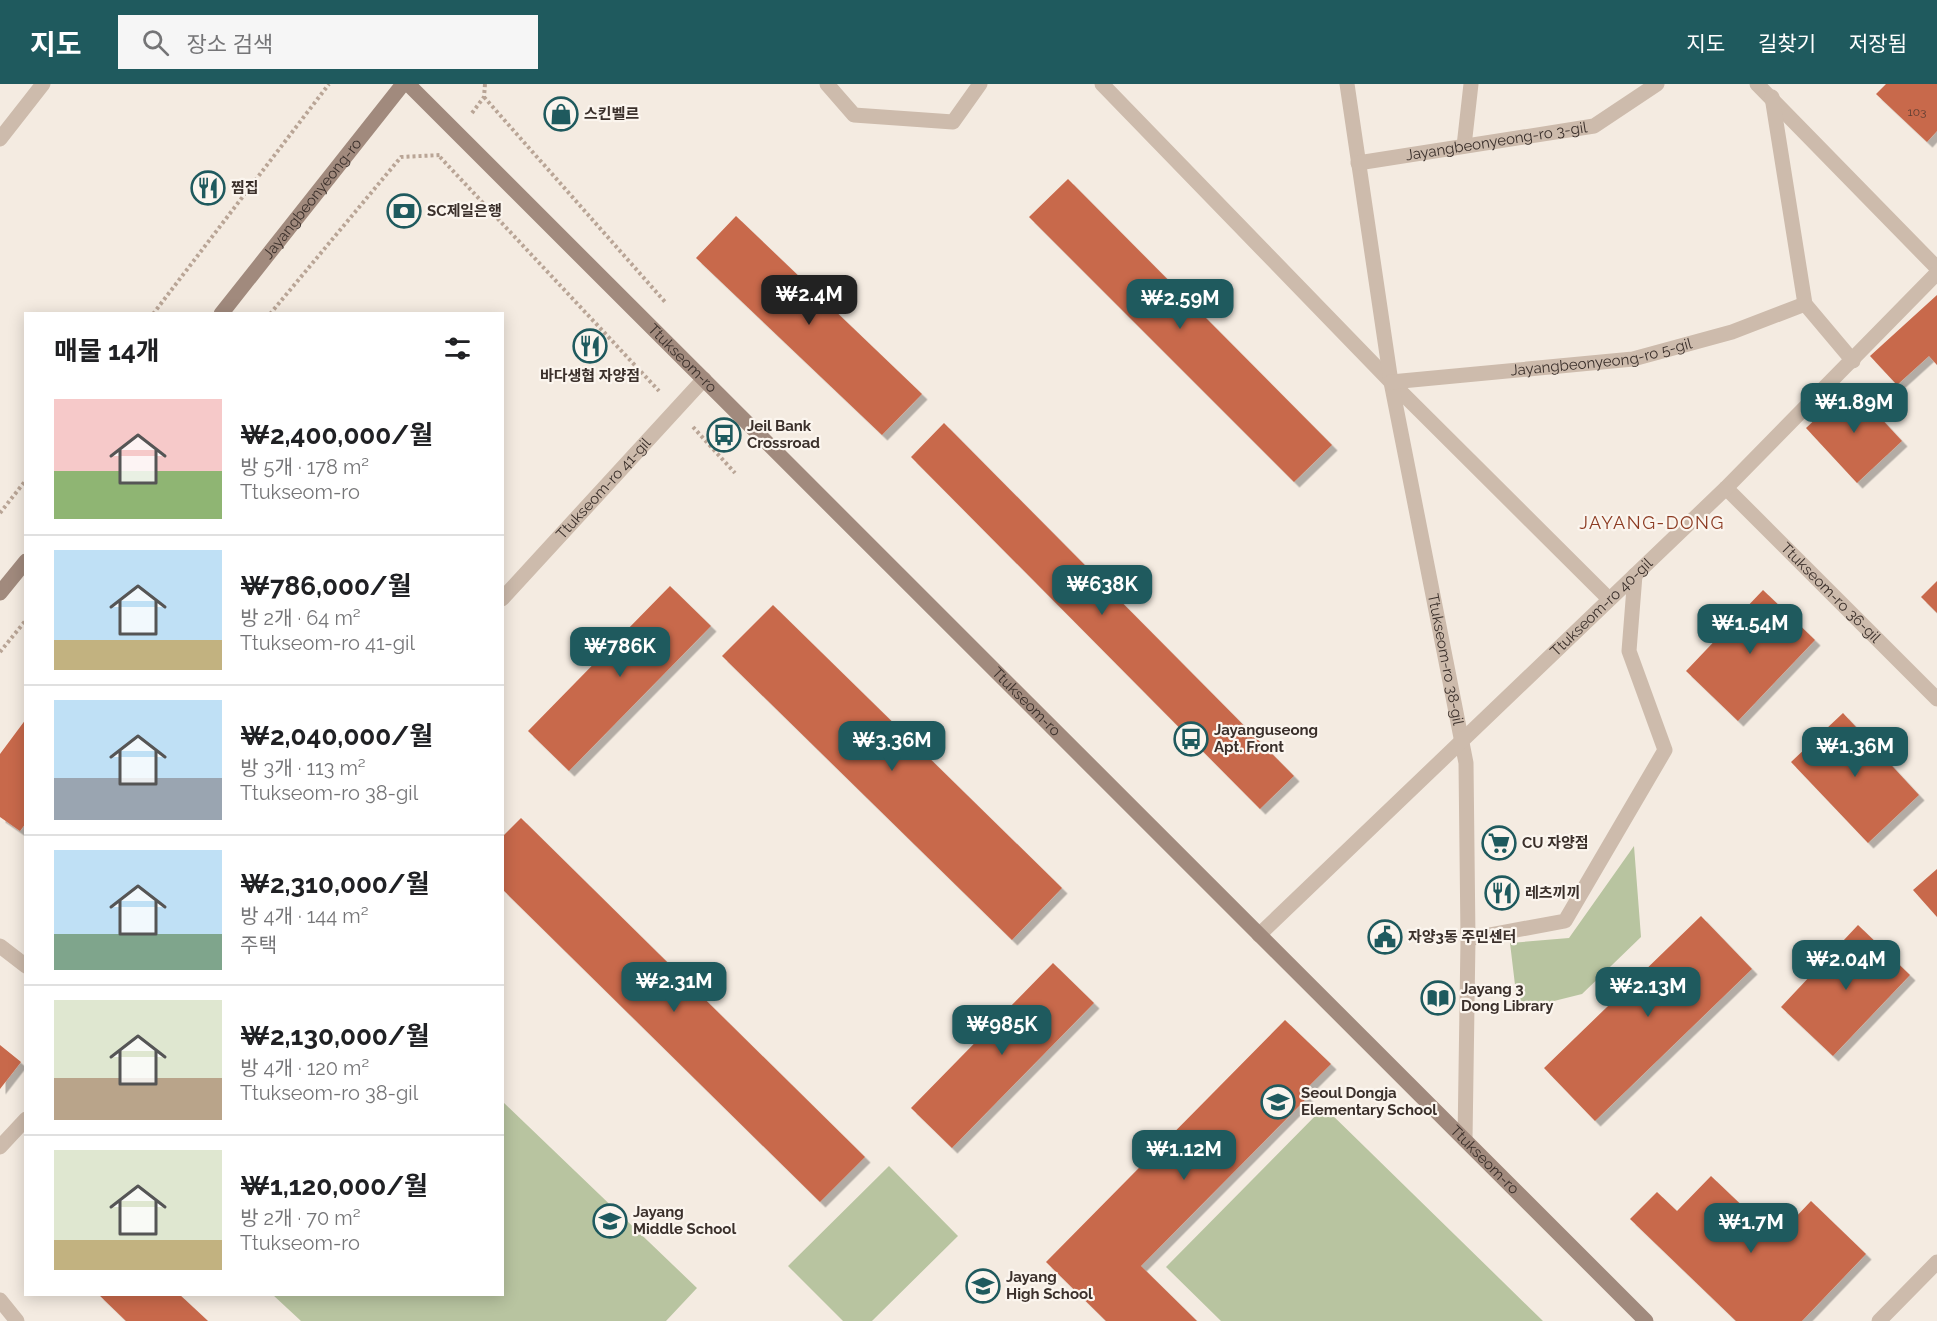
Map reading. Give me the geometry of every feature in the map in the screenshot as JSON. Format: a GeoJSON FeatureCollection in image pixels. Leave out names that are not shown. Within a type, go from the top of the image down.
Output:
{"type":"FeatureCollection","features":[{"type":"Feature","properties":{"kind":"main road","name":"Jayangbeonyeong-ro"},"geometry":{"type":"LineString","coordinates":[[223,312],[402,84]]}},
{"type":"Feature","properties":{"kind":"main road","name":"Ttukseom-ro"},"geometry":{"type":"LineString","coordinates":[[408,84],[1646,1321]]}},
{"type":"Feature","properties":{"kind":"main road"},"geometry":{"type":"LineString","coordinates":[[0,593],[24,563]]}},
{"type":"Feature","properties":{"kind":"street"},"geometry":{"type":"LineString","coordinates":[[0,139],[43,84]]}},
{"type":"Feature","properties":{"kind":"street"},"geometry":{"type":"LineString","coordinates":[[827,84],[854,115],[953,122],[980,84]]}},
{"type":"Feature","properties":{"kind":"street"},"geometry":{"type":"LineString","coordinates":[[1102,84],[1391,382],[1610,599]]}},
{"type":"Feature","properties":{"kind":"street"},"geometry":{"type":"LineString","coordinates":[[1347,84],[1391,382]]}},
{"type":"Feature","properties":{"kind":"street"},"geometry":{"type":"LineString","coordinates":[[1464,146],[1471,84]]}},
{"type":"Feature","properties":{"kind":"street","name":"Jayangbeonyeong-ro 3-gil"},"geometry":{"type":"LineString","coordinates":[[1358,163],[1594,126],[1657,84]]}},
{"type":"Feature","properties":{"kind":"street"},"geometry":{"type":"LineString","coordinates":[[1757,84],[1937,268]]}},
{"type":"Feature","properties":{"kind":"street"},"geometry":{"type":"LineString","coordinates":[[1772,97],[1805,304],[1853,362]]}},
{"type":"Feature","properties":{"kind":"street","name":"Ttukseom-ro 40-gil"},"geometry":{"type":"LineString","coordinates":[[1259,935],[1726,488],[1853,362],[1937,273]]}},
{"type":"Feature","properties":{"kind":"street","name":"Jayangbeonyeong-ro 5-gil"},"geometry":{"type":"LineString","coordinates":[[1391,382],[1633,359],[1732,332],[1805,304]]}},
{"type":"Feature","properties":{"kind":"street","name":"Ttukseom-ro 41-gil"},"geometry":{"type":"LineString","coordinates":[[504,597],[704,380]]}},
{"type":"Feature","properties":{"kind":"street","name":"Ttukseom-ro 38-gil"},"geometry":{"type":"LineString","coordinates":[[1391,382],[1466,763],[1468,939],[1465,1140]]}},
{"type":"Feature","properties":{"kind":"street","name":"Ttukseom-ro 36-gil"},"geometry":{"type":"LineString","coordinates":[[1726,488],[1937,699]]}},
{"type":"Feature","properties":{"kind":"street"},"geometry":{"type":"LineString","coordinates":[[1468,939],[1565,921],[1665,750],[1629,651],[1635,575]]}},
{"type":"Feature","properties":{"kind":"street"},"geometry":{"type":"LineString","coordinates":[[0,946],[24,964]]}},
{"type":"Feature","properties":{"kind":"street"},"geometry":{"type":"LineString","coordinates":[[0,1147],[24,1121]]}},
{"type":"Feature","properties":{"kind":"street"},"geometry":{"type":"LineString","coordinates":[[1880,1321],[1937,1262]]}},
{"type":"Feature","properties":{"kind":"street"},"geometry":{"type":"LineString","coordinates":[[0,1300],[17,1321]]}},
{"type":"Feature","properties":{"kind":"path"},"geometry":{"type":"LineString","coordinates":[[155,312],[329,84]]}},
{"type":"Feature","properties":{"kind":"path"},"geometry":{"type":"LineString","coordinates":[[440,157],[484,97],[484,84]]}},
{"type":"Feature","properties":{"kind":"path"},"geometry":{"type":"LineString","coordinates":[[484,97],[674,312]]}},
{"type":"Feature","properties":{"kind":"path"},"geometry":{"type":"LineString","coordinates":[[272,312],[401,157],[440,157],[735,473]]}},
{"type":"Feature","properties":{"kind":"path"},"geometry":{"type":"LineString","coordinates":[[0,513],[24,483]]}},
{"type":"Feature","properties":{"kind":"path"},"geometry":{"type":"LineString","coordinates":[[0,652],[24,622]]}},
{"type":"Feature","properties":{"kind":"green space"},"geometry":{"type":"Polygon","coordinates":[[[1634,846],[1641,937],[1582,994],[1518,1010],[1510,943],[1569,938],[1634,846]]]}},
{"type":"Feature","properties":{"kind":"green space"},"geometry":{"type":"Polygon","coordinates":[[[504,1103],[697,1288],[666,1321],[301,1321],[274,1296],[504,1296],[504,1103]]]}},
{"type":"Feature","properties":{"kind":"green space"},"geometry":{"type":"Polygon","coordinates":[[[1324,1107],[1543,1321],[1221,1321],[1166,1267],[1324,1107]]]}},
{"type":"Feature","properties":{"kind":"green space"},"geometry":{"type":"Polygon","coordinates":[[[889,1166],[958,1236],[872,1321],[843,1321],[788,1266],[889,1166]]]}},
{"type":"Feature","properties":{"kind":"building"},"geometry":{"type":"Polygon","coordinates":[[[1886,84],[1937,84],[1937,131],[1927,142],[1876,94],[1886,84]]]}},
{"type":"Feature","properties":{"kind":"building"},"geometry":{"type":"Polygon","coordinates":[[[1068,179],[1332,445],[1294,482],[1029,217],[1068,179]]]}},
{"type":"Feature","properties":{"kind":"building"},"geometry":{"type":"Polygon","coordinates":[[[736,216],[922,394],[882,435],[696,258],[736,216]]]}},
{"type":"Feature","properties":{"kind":"building"},"geometry":{"type":"Polygon","coordinates":[[[1937,295],[1937,365],[1929,356],[1897,385],[1870,356],[1937,295]]]}},
{"type":"Feature","properties":{"kind":"building"},"geometry":{"type":"Polygon","coordinates":[[[1851,386],[1902,441],[1857,483],[1806,428],[1851,386]]]}},
{"type":"Feature","properties":{"kind":"building"},"geometry":{"type":"Polygon","coordinates":[[[944,423],[1294,776],[1260,809],[911,457],[944,423]]]}},
{"type":"Feature","properties":{"kind":"building"},"geometry":{"type":"Polygon","coordinates":[[[1937,581],[1937,613],[1921,597],[1937,581]]]}},
{"type":"Feature","properties":{"kind":"building"},"geometry":{"type":"Polygon","coordinates":[[[670,586],[711,626],[569,771],[528,731],[670,586]]]}},
{"type":"Feature","properties":{"kind":"building"},"geometry":{"type":"Polygon","coordinates":[[[1763,590],[1815,640],[1738,721],[1686,671],[1763,590]]]}},
{"type":"Feature","properties":{"kind":"building"},"geometry":{"type":"Polygon","coordinates":[[[773,605],[1062,888],[1012,940],[722,656],[773,605]]]}},
{"type":"Feature","properties":{"kind":"building"},"geometry":{"type":"Polygon","coordinates":[[[1843,713],[1919,795],[1868,843],[1791,762],[1843,713]]]}},
{"type":"Feature","properties":{"kind":"building"},"geometry":{"type":"Polygon","coordinates":[[[24,722],[24,826],[20,831],[0,817],[0,754],[24,722]]]}},
{"type":"Feature","properties":{"kind":"building"},"geometry":{"type":"Polygon","coordinates":[[[521,818],[865,1157],[820,1202],[504,891],[504,835],[521,818]]]}},
{"type":"Feature","properties":{"kind":"building"},"geometry":{"type":"Polygon","coordinates":[[[1937,869],[1937,917],[1913,890],[1937,869]]]}},
{"type":"Feature","properties":{"kind":"building"},"geometry":{"type":"Polygon","coordinates":[[[1701,916],[1752,969],[1595,1121],[1544,1068],[1701,916]]]}},
{"type":"Feature","properties":{"kind":"building"},"geometry":{"type":"Polygon","coordinates":[[[1858,925],[1910,975],[1833,1056],[1781,1007],[1858,925]]]}},
{"type":"Feature","properties":{"kind":"building"},"geometry":{"type":"Polygon","coordinates":[[[1053,963],[1094,1003],[952,1148],[911,1108],[1053,963]]]}},
{"type":"Feature","properties":{"kind":"building"},"geometry":{"type":"Polygon","coordinates":[[[1285,1020],[1331,1064],[1303,1092],[1308,1097],[1141,1266],[1197,1321],[1106,1321],[1046,1262],[1285,1020]]]}},
{"type":"Feature","properties":{"kind":"building"},"geometry":{"type":"Polygon","coordinates":[[[0,1045],[21,1062],[0,1089],[0,1045]]]}},
{"type":"Feature","properties":{"kind":"building"},"geometry":{"type":"Polygon","coordinates":[[[1711,1176],[1776,1238],[1811,1201],[1866,1254],[1802,1321],[1736,1321],[1630,1219],[1657,1192],[1677,1211],[1711,1176]]]}},
{"type":"Feature","properties":{"kind":"building"},"geometry":{"type":"Polygon","coordinates":[[[100,1296],[181,1296],[208,1321],[126,1321],[100,1296]]]}},
{"type":"Feature","properties":{"kind":"place","name":"스킨벨르"},"geometry":{"type":"Point","coordinates":[561,114]}},
{"type":"Feature","properties":{"kind":"place","name":"찜집"},"geometry":{"type":"Point","coordinates":[208,188]}},
{"type":"Feature","properties":{"kind":"place","name":"SC제일은행"},"geometry":{"type":"Point","coordinates":[404,211]}},
{"type":"Feature","properties":{"kind":"place","name":"바다생협 자양점"},"geometry":{"type":"Point","coordinates":[590,346]}},
{"type":"Feature","properties":{"kind":"place","name":"Jeil Bank Crossroad"},"geometry":{"type":"Point","coordinates":[724,435]}},
{"type":"Feature","properties":{"kind":"place","name":"Jayanguseong Apt. Front"},"geometry":{"type":"Point","coordinates":[1191,739]}},
{"type":"Feature","properties":{"kind":"place","name":"CU 자양점"},"geometry":{"type":"Point","coordinates":[1499,843]}},
{"type":"Feature","properties":{"kind":"place","name":"레츠끼끼"},"geometry":{"type":"Point","coordinates":[1502,893]}},
{"type":"Feature","properties":{"kind":"place","name":"자양3동 주민센터"},"geometry":{"type":"Point","coordinates":[1385,937]}},
{"type":"Feature","properties":{"kind":"place","name":"Jayang 3 Dong Library"},"geometry":{"type":"Point","coordinates":[1438,998]}},
{"type":"Feature","properties":{"kind":"place","name":"Seoul Dongja Elementary School"},"geometry":{"type":"Point","coordinates":[1278,1102]}},
{"type":"Feature","properties":{"kind":"place","name":"Jayang Middle School"},"geometry":{"type":"Point","coordinates":[610,1221]}},
{"type":"Feature","properties":{"kind":"place","name":"Jayang High School"},"geometry":{"type":"Point","coordinates":[983,1286]}},
{"type":"Feature","properties":{"kind":"district","name":"JAYANG-DONG"},"geometry":{"type":"Point","coordinates":[1652,522]}}]}
